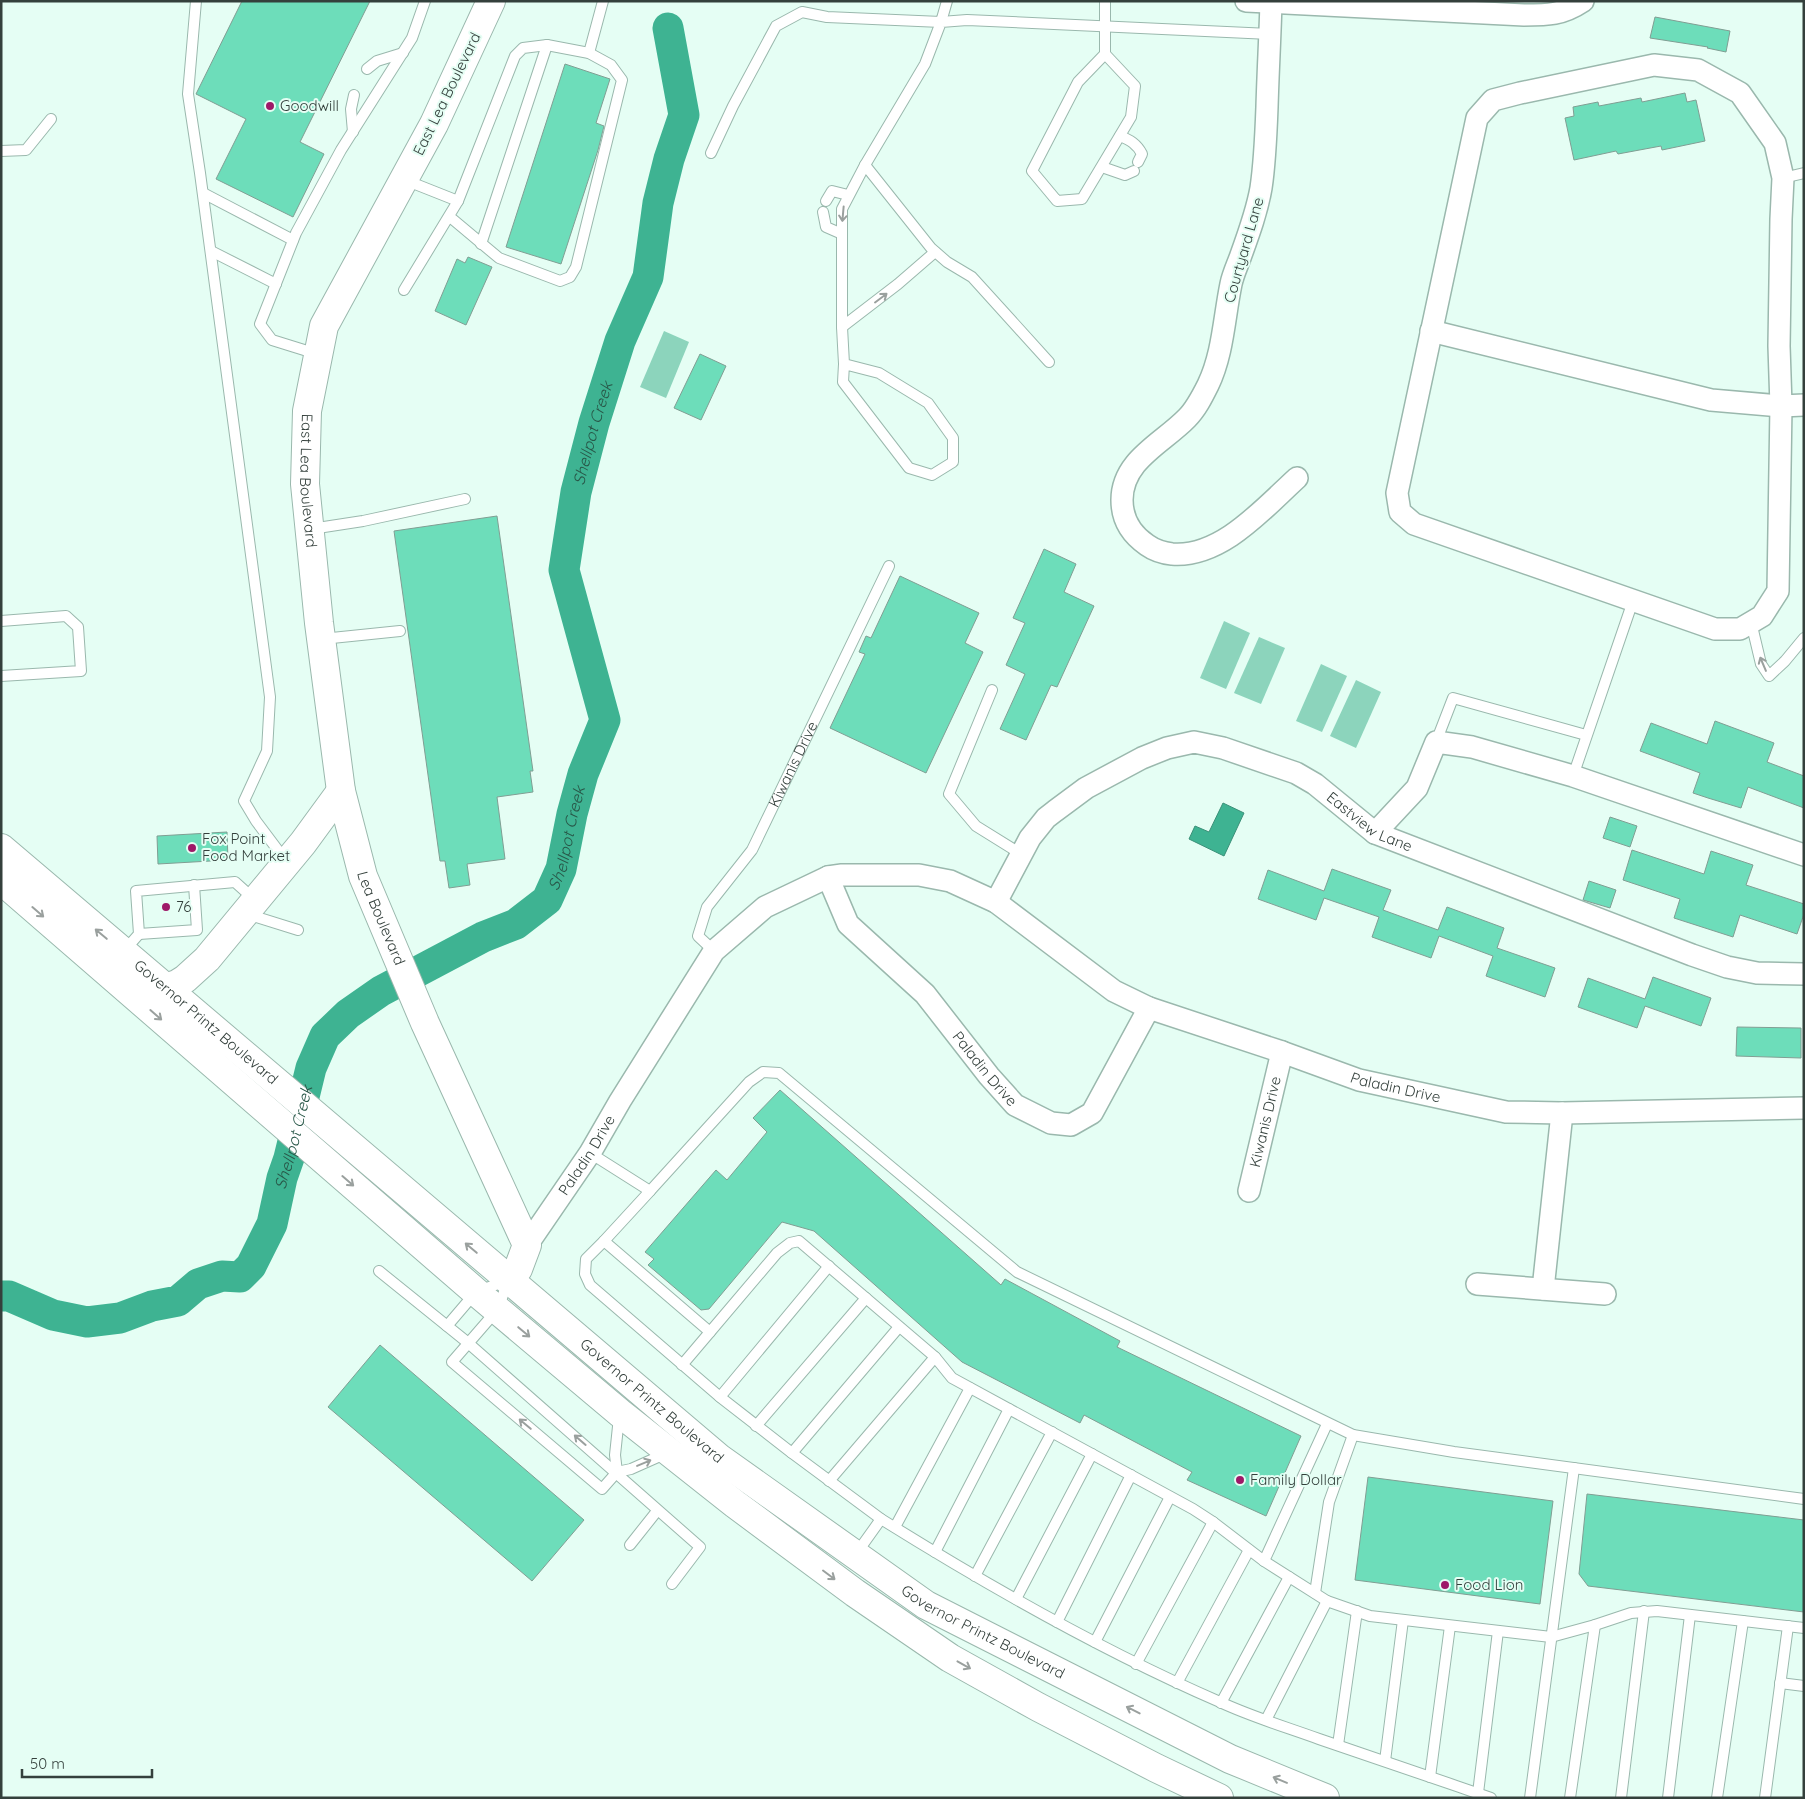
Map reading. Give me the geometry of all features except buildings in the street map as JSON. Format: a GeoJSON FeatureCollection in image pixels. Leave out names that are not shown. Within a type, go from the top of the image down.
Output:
{"type":"FeatureCollection","features":[{"type":"Feature","properties":{"kind":"main road","name":"East Lea Boulevard"},"geometry":{"type":"LineString","coordinates":[[341,792],[321,639],[305,484],[306,411],[324,326],[434,124],[491,1]]}},
{"type":"Feature","properties":{"kind":"main road"},"geometry":{"type":"LineString","coordinates":[[165,988],[185,980],[208,938],[251,907],[341,792]]}},
{"type":"Feature","properties":{"kind":"main road","name":"Lea Boulevard"},"geometry":{"type":"LineString","coordinates":[[341,792],[363,876],[424,1023],[527,1245]]}},
{"type":"Feature","properties":{"kind":"main road","name":"Governor Printz Boulevard"},"geometry":{"type":"LineString","coordinates":[[4,864],[52,892],[719,1458],[855,1555],[926,1605],[1230,1759],[1325,1798]]}},
{"type":"Feature","properties":{"kind":"main road","name":"Governor Printz Boulevard"},"geometry":{"type":"LineString","coordinates":[[4,864],[123,953],[278,1121],[620,1413],[735,1504],[854,1593],[950,1658],[1038,1707],[1219,1798]]}},
{"type":"Feature","properties":{"kind":"main road"},"geometry":{"type":"LineString","coordinates":[[508,1280],[518,1269],[527,1245]]}},
{"type":"Feature","properties":{"kind":"main road"},"geometry":{"type":"LineString","coordinates":[[670,1452],[689,1451],[762,1507],[836,1557],[855,1555]]}},
{"type":"Feature","properties":{"kind":"street"},"geometry":{"type":"LineString","coordinates":[[1246,1],[1524,15],[1555,14],[1572,9],[1583,1]]}},
{"type":"Feature","properties":{"kind":"street","name":"Courtyard Lane"},"geometry":{"type":"LineString","coordinates":[[1271,2],[1266,132],[1261,186],[1256,212],[1232,282],[1218,362],[1201,399],[1188,417],[1135,463],[1128,473],[1122,498],[1123,513],[1129,527],[1139,540],[1151,548],[1164,553],[1183,555],[1202,551],[1219,544],[1297,478]]}},
{"type":"Feature","properties":{"kind":"street"},"geometry":{"type":"LineString","coordinates":[[1654,65],[1698,70],[1740,93],[1775,143],[1783,178],[1779,337],[1781,406],[1778,591],[1762,616],[1740,630],[1715,629],[1446,536],[1414,524],[1400,512],[1396,494],[1477,118],[1493,100],[1654,65]]}},
{"type":"Feature","properties":{"kind":"street"},"geometry":{"type":"LineString","coordinates":[[1431,331],[1711,400],[1781,406],[1804,405]]}},
{"type":"Feature","properties":{"kind":"street","name":"Eastview Lane"},"geometry":{"type":"LineString","coordinates":[[996,902],[1030,838],[1046,818],[1086,788],[1142,758],[1167,748],[1194,742],[1223,748],[1296,773],[1315,784],[1375,833],[1682,951],[1727,967],[1757,973],[1804,974]]}},
{"type":"Feature","properties":{"kind":"street"},"geometry":{"type":"LineString","coordinates":[[1375,833],[1418,788],[1436,742],[1472,748],[1573,776],[1804,855]]}},
{"type":"Feature","properties":{"kind":"street","name":"Paladin Drive"},"geometry":{"type":"LineString","coordinates":[[527,1245],[590,1153],[620,1101],[714,951],[765,907],[828,878],[842,875],[919,875],[950,881],[996,902],[1114,991],[1149,1008],[1282,1052],[1359,1080],[1506,1112],[1562,1113],[1804,1108]]}},
{"type":"Feature","properties":{"kind":"street","name":"Paladin Drive"},"geometry":{"type":"LineString","coordinates":[[828,878],[848,924],[925,994],[1014,1105],[1051,1124],[1070,1125],[1092,1113],[1149,1008]]}},
{"type":"Feature","properties":{"kind":"street","name":"Kiwanis Drive"},"geometry":{"type":"LineString","coordinates":[[1249,1191],[1282,1052]]}},
{"type":"Feature","properties":{"kind":"street"},"geometry":{"type":"LineString","coordinates":[[1543,1289],[1562,1113]]}},
{"type":"Feature","properties":{"kind":"street"},"geometry":{"type":"LineString","coordinates":[[1477,1284],[1605,1294]]}},
{"type":"Feature","properties":{"kind":"lane"},"geometry":{"type":"LineString","coordinates":[[196,1],[188,94],[211,251],[270,697],[267,751],[244,801],[256,821],[287,862]]}},
{"type":"Feature","properties":{"kind":"lane"},"geometry":{"type":"LineString","coordinates":[[318,354],[272,340],[260,324],[293,240],[341,150],[412,38],[424,1]]}},
{"type":"Feature","properties":{"kind":"lane"},"geometry":{"type":"LineString","coordinates":[[589,52],[602,1]]}},
{"type":"Feature","properties":{"kind":"lane"},"geometry":{"type":"LineString","coordinates":[[844,364],[879,372],[928,403],[953,438],[953,462],[932,475],[910,468],[843,382],[842,327],[842,209],[848,194],[925,64],[947,1]]}},
{"type":"Feature","properties":{"kind":"lane"},"geometry":{"type":"LineString","coordinates":[[1105,1],[1105,54],[1134,86],[1131,117],[1082,199],[1057,201],[1032,171],[1078,82],[1105,54]]}},
{"type":"Feature","properties":{"kind":"lane"},"geometry":{"type":"LineString","coordinates":[[711,153],[733,106],[776,26],[802,12],[827,16],[941,22],[967,20],[1270,34]]}},
{"type":"Feature","properties":{"kind":"lane"},"geometry":{"type":"LineString","coordinates":[[481,244],[547,45]]}},
{"type":"Feature","properties":{"kind":"lane"},"geometry":{"type":"LineString","coordinates":[[404,290],[458,201],[515,56],[523,48],[547,45],[589,52],[611,65],[622,80],[576,267],[570,277],[560,281],[498,258],[450,217]]}},
{"type":"Feature","properties":{"kind":"lane"},"geometry":{"type":"LineString","coordinates":[[367,69],[377,61],[403,53]]}},
{"type":"Feature","properties":{"kind":"lane"},"geometry":{"type":"LineString","coordinates":[[353,132],[351,109],[354,95]]}},
{"type":"Feature","properties":{"kind":"lane"},"geometry":{"type":"LineString","coordinates":[[1,152],[26,150],[51,119]]}},
{"type":"Feature","properties":{"kind":"lane"},"geometry":{"type":"LineString","coordinates":[[1102,167],[1124,175],[1136,166],[1142,154],[1139,148],[1131,140],[1120,136]]}},
{"type":"Feature","properties":{"kind":"lane"},"geometry":{"type":"LineString","coordinates":[[865,165],[935,252],[972,277],[1049,362]]}},
{"type":"Feature","properties":{"kind":"lane"},"geometry":{"type":"LineString","coordinates":[[1783,178],[1804,173]]}},
{"type":"Feature","properties":{"kind":"lane"},"geometry":{"type":"LineString","coordinates":[[404,180],[458,201]]}},
{"type":"Feature","properties":{"kind":"lane"},"geometry":{"type":"LineString","coordinates":[[826,201],[832,191],[848,194]]}},
{"type":"Feature","properties":{"kind":"lane"},"geometry":{"type":"LineString","coordinates":[[203,193],[293,240]]}},
{"type":"Feature","properties":{"kind":"lane"},"geometry":{"type":"LineString","coordinates":[[823,212],[826,227],[842,234]]}},
{"type":"Feature","properties":{"kind":"lane"},"geometry":{"type":"LineString","coordinates":[[211,251],[276,284]]}},
{"type":"Feature","properties":{"kind":"lane"},"geometry":{"type":"LineString","coordinates":[[842,327],[898,284],[935,252]]}},
{"type":"Feature","properties":{"kind":"lane"},"geometry":{"type":"LineString","coordinates":[[310,529],[363,521],[465,499]]}},
{"type":"Feature","properties":{"kind":"lane","name":"Kiwanis Drive"},"geometry":{"type":"LineString","coordinates":[[714,951],[698,936],[707,907],[752,850],[889,566]]}},
{"type":"Feature","properties":{"kind":"lane"},"geometry":{"type":"LineString","coordinates":[[1573,776],[1633,601]]}},
{"type":"Feature","properties":{"kind":"lane"},"geometry":{"type":"LineString","coordinates":[[1,621],[66,616],[78,627],[81,670],[1,676]]}},
{"type":"Feature","properties":{"kind":"lane"},"geometry":{"type":"LineString","coordinates":[[1751,622],[1761,664],[1769,676],[1785,661],[1804,638]]}},
{"type":"Feature","properties":{"kind":"lane"},"geometry":{"type":"LineString","coordinates":[[321,639],[400,631]]}},
{"type":"Feature","properties":{"kind":"lane"},"geometry":{"type":"LineString","coordinates":[[992,690],[949,794],[976,826],[1021,854]]}},
{"type":"Feature","properties":{"kind":"lane"},"geometry":{"type":"LineString","coordinates":[[1436,742],[1453,698],[1586,735]]}},
{"type":"Feature","properties":{"kind":"lane"},"geometry":{"type":"LineString","coordinates":[[123,953],[136,891],[165,892],[194,885],[235,882],[251,907],[298,930]]}},
{"type":"Feature","properties":{"kind":"lane"},"geometry":{"type":"LineString","coordinates":[[123,953],[169,929],[208,938],[194,885]]}},
{"type":"Feature","properties":{"kind":"lane"},"geometry":{"type":"LineString","coordinates":[[1491,1798],[1221,1703],[1136,1664],[975,1576],[881,1518],[829,1481],[720,1397],[590,1285],[585,1274],[586,1259],[750,1082],[763,1072],[779,1073],[1017,1272],[1353,1435],[1454,1452],[1804,1499]]}},
{"type":"Feature","properties":{"kind":"lane"},"geometry":{"type":"LineString","coordinates":[[590,1153],[650,1191]]}},
{"type":"Feature","properties":{"kind":"lane"},"geometry":{"type":"LineString","coordinates":[[604,1240],[710,1332]]}},
{"type":"Feature","properties":{"kind":"lane"},"geometry":{"type":"LineString","coordinates":[[682,1365],[777,1253],[790,1242],[799,1241],[935,1357],[952,1378],[1131,1475],[1213,1522],[1264,1561],[1327,1601],[1370,1616],[1551,1637],[1630,1613],[1644,1611],[1804,1628]]}},
{"type":"Feature","properties":{"kind":"lane"},"geometry":{"type":"LineString","coordinates":[[720,1397],[829,1266]]}},
{"type":"Feature","properties":{"kind":"lane"},"geometry":{"type":"LineString","coordinates":[[379,1272],[467,1342],[616,1472],[637,1494],[700,1547],[672,1584]]}},
{"type":"Feature","properties":{"kind":"lane"},"geometry":{"type":"LineString","coordinates":[[447,1326],[476,1292],[508,1280]]}},
{"type":"Feature","properties":{"kind":"lane"},"geometry":{"type":"LineString","coordinates":[[508,1280],[498,1309],[467,1342],[452,1362],[602,1489],[616,1472],[631,1469],[670,1452]]}},
{"type":"Feature","properties":{"kind":"lane"},"geometry":{"type":"LineString","coordinates":[[756,1426],[866,1298]]}},
{"type":"Feature","properties":{"kind":"lane"},"geometry":{"type":"LineString","coordinates":[[792,1453],[899,1326]]}},
{"type":"Feature","properties":{"kind":"lane"},"geometry":{"type":"LineString","coordinates":[[829,1481],[935,1357]]}},
{"type":"Feature","properties":{"kind":"lane"},"geometry":{"type":"LineString","coordinates":[[895,1527],[970,1388]]}},
{"type":"Feature","properties":{"kind":"lane"},"geometry":{"type":"LineString","coordinates":[[935,1552],[1009,1409]]}},
{"type":"Feature","properties":{"kind":"lane"},"geometry":{"type":"LineString","coordinates":[[616,1472],[615,1455],[620,1413]]}},
{"type":"Feature","properties":{"kind":"lane"},"geometry":{"type":"LineString","coordinates":[[1264,1561],[1327,1424]]}},
{"type":"Feature","properties":{"kind":"lane"},"geometry":{"type":"LineString","coordinates":[[975,1576],[1052,1432]]}},
{"type":"Feature","properties":{"kind":"lane"},"geometry":{"type":"LineString","coordinates":[[1316,1593],[1329,1502],[1353,1435]]}},
{"type":"Feature","properties":{"kind":"lane"},"geometry":{"type":"LineString","coordinates":[[1016,1599],[1092,1454]]}},
{"type":"Feature","properties":{"kind":"lane"},"geometry":{"type":"LineString","coordinates":[[1530,1798],[1574,1468]]}},
{"type":"Feature","properties":{"kind":"lane"},"geometry":{"type":"LineString","coordinates":[[1057,1622],[1131,1475]]}},
{"type":"Feature","properties":{"kind":"lane"},"geometry":{"type":"LineString","coordinates":[[1095,1642],[1170,1497]]}},
{"type":"Feature","properties":{"kind":"lane"},"geometry":{"type":"LineString","coordinates":[[630,1545],[657,1511]]}},
{"type":"Feature","properties":{"kind":"lane"},"geometry":{"type":"LineString","coordinates":[[855,1555],[881,1518]]}},
{"type":"Feature","properties":{"kind":"lane"},"geometry":{"type":"LineString","coordinates":[[1136,1664],[1213,1522]]}},
{"type":"Feature","properties":{"kind":"lane"},"geometry":{"type":"LineString","coordinates":[[1177,1683],[1249,1550]]}},
{"type":"Feature","properties":{"kind":"lane"},"geometry":{"type":"LineString","coordinates":[[1221,1703],[1288,1577]]}},
{"type":"Feature","properties":{"kind":"lane"},"geometry":{"type":"LineString","coordinates":[[1266,1720],[1327,1601]]}},
{"type":"Feature","properties":{"kind":"lane"},"geometry":{"type":"LineString","coordinates":[[1338,1745],[1357,1611]]}},
{"type":"Feature","properties":{"kind":"lane"},"geometry":{"type":"LineString","coordinates":[[1621,1798],[1644,1611]]}},
{"type":"Feature","properties":{"kind":"lane"},"geometry":{"type":"LineString","coordinates":[[1668,1798],[1690,1615]]}},
{"type":"Feature","properties":{"kind":"lane"},"geometry":{"type":"LineString","coordinates":[[1384,1761],[1403,1620]]}},
{"type":"Feature","properties":{"kind":"lane"},"geometry":{"type":"LineString","coordinates":[[1717,1798],[1743,1621]]}},
{"type":"Feature","properties":{"kind":"lane"},"geometry":{"type":"LineString","coordinates":[[1570,1798],[1595,1625]]}},
{"type":"Feature","properties":{"kind":"lane"},"geometry":{"type":"LineString","coordinates":[[1430,1777],[1450,1626]]}},
{"type":"Feature","properties":{"kind":"lane"},"geometry":{"type":"LineString","coordinates":[[1765,1798],[1788,1626]]}},
{"type":"Feature","properties":{"kind":"lane"},"geometry":{"type":"LineString","coordinates":[[1478,1793],[1498,1631]]}},
{"type":"Feature","properties":{"kind":"lane"},"geometry":{"type":"LineString","coordinates":[[1780,1683],[1804,1686]]}},
{"type":"Feature","properties":{"kind":"shaded area"},"geometry":{"type":"Polygon","coordinates":[[[664,331],[689,342],[666,398],[640,387],[664,331]]]}},
{"type":"Feature","properties":{"kind":"shaded area"},"geometry":{"type":"Polygon","coordinates":[[[1224,621],[1250,633],[1226,689],[1200,678],[1224,621]]]}},
{"type":"Feature","properties":{"kind":"shaded area"},"geometry":{"type":"Polygon","coordinates":[[[1259,637],[1285,648],[1261,704],[1234,693],[1259,637]]]}},
{"type":"Feature","properties":{"kind":"shaded area"},"geometry":{"type":"Polygon","coordinates":[[[1321,664],[1347,676],[1322,732],[1296,721],[1321,664]]]}},
{"type":"Feature","properties":{"kind":"shaded area"},"geometry":{"type":"Polygon","coordinates":[[[1356,680],[1381,692],[1356,748],[1330,736],[1356,680]]]}},
{"type":"Feature","properties":{"kind":"shaded area"},"geometry":{"type":"Polygon","coordinates":[[[1223,803],[1244,813],[1224,856],[1189,839],[1195,826],[1209,832],[1223,803]]]}},
{"type":"Feature","properties":{"kind":"waterway","name":"Shellpot Creek"},"geometry":{"type":"LineString","coordinates":[[1,1296],[9,1296],[53,1315],[87,1322],[120,1318],[152,1306],[178,1301],[198,1284],[222,1276],[240,1277],[251,1266],[272,1224],[311,1068],[325,1036],[348,1014],[381,991],[483,937],[516,924],[547,900],[561,869],[572,814],[583,774],[605,720],[564,570],[576,492],[594,423],[620,341],[648,277],[658,203],[669,159],[684,115],[668,28]]}},
{"type":"Feature","properties":{"kind":"place","name":"Goodwill"},"geometry":{"type":"Point","coordinates":[270,106]}},
{"type":"Feature","properties":{"kind":"place","name":"Fox Point Food Market"},"geometry":{"type":"Point","coordinates":[192,848]}},
{"type":"Feature","properties":{"kind":"place","name":"76"},"geometry":{"type":"Point","coordinates":[166,907]}},
{"type":"Feature","properties":{"kind":"place","name":"Family Dollar"},"geometry":{"type":"Point","coordinates":[1240,1480]}},
{"type":"Feature","properties":{"kind":"place","name":"Food Lion"},"geometry":{"type":"Point","coordinates":[1445,1585]}}]}
